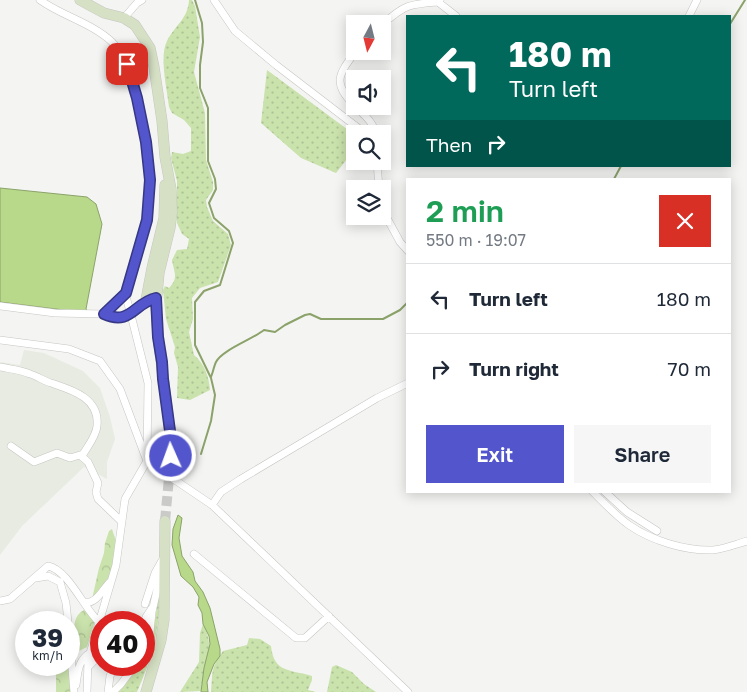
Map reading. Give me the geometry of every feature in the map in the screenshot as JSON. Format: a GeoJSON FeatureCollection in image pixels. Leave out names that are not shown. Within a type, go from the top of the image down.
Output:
{"type":"FeatureCollection","features":[{"type":"Feature","properties":{"kind":"street"},"geometry":{"type":"LineString","coordinates":[[40,0],[92,28],[112,42],[127,64],[137,98],[146,142],[150,180],[147,220],[126,293],[148,383],[146,461],[125,499],[116,565],[103,611]]}},
{"type":"Feature","properties":{"kind":"street"},"geometry":{"type":"LineString","coordinates":[[80,0],[104,13],[124,18],[135,25],[150,48],[154,67],[165,156],[170,178],[172,212],[170,228],[151,299],[157,322],[167,399],[171,456]]}},
{"type":"Feature","properties":{"kind":"street"},"geometry":{"type":"LineString","coordinates":[[124,18],[142,0]]}},
{"type":"Feature","properties":{"kind":"street"},"geometry":{"type":"LineString","coordinates":[[214,0],[235,31],[354,125]]}},
{"type":"Feature","properties":{"kind":"street"},"geometry":{"type":"LineString","coordinates":[[689,15],[697,0]]}},
{"type":"Feature","properties":{"kind":"street"},"geometry":{"type":"LineString","coordinates":[[391,17],[410,4],[439,1],[455,15]]}},
{"type":"Feature","properties":{"kind":"street"},"geometry":{"type":"LineString","coordinates":[[346,97],[342,93],[340,83],[344,67],[349,60]]}},
{"type":"Feature","properties":{"kind":"street"},"geometry":{"type":"LineString","coordinates":[[364,115],[373,125]]}},
{"type":"Feature","properties":{"kind":"street"},"geometry":{"type":"LineString","coordinates":[[391,225],[406,249]]}},
{"type":"Feature","properties":{"kind":"street"},"geometry":{"type":"LineString","coordinates":[[104,314],[126,293]]}},
{"type":"Feature","properties":{"kind":"street"},"geometry":{"type":"LineString","coordinates":[[0,306],[55,313],[104,314],[117,318],[131,315],[151,299]]}},
{"type":"Feature","properties":{"kind":"street"},"geometry":{"type":"LineString","coordinates":[[0,340],[69,349],[100,361],[120,389],[146,461],[212,505],[408,692]]}},
{"type":"Feature","properties":{"kind":"street"},"geometry":{"type":"LineString","coordinates":[[0,367],[28,373],[50,383],[66,387],[83,396],[93,406],[97,415],[97,427],[82,456]]}},
{"type":"Feature","properties":{"kind":"street"},"geometry":{"type":"LineString","coordinates":[[212,505],[221,492],[241,479],[377,398],[406,384]]}},
{"type":"Feature","properties":{"kind":"street"},"geometry":{"type":"LineString","coordinates":[[11,446],[34,462],[57,453],[70,458],[82,456],[88,462],[98,483],[96,492],[98,499],[122,522]]}},
{"type":"Feature","properties":{"kind":"street"},"geometry":{"type":"LineString","coordinates":[[594,493],[630,526],[652,537],[676,545],[695,549],[715,550],[747,541]]}},
{"type":"Feature","properties":{"kind":"street"},"geometry":{"type":"LineString","coordinates":[[606,493],[627,512],[657,531]]}},
{"type":"Feature","properties":{"kind":"street"},"geometry":{"type":"LineString","coordinates":[[146,692],[161,640],[164,620],[164,521]]}},
{"type":"Feature","properties":{"kind":"street"},"geometry":{"type":"LineString","coordinates":[[194,554],[296,638],[305,638],[329,616]]}},
{"type":"Feature","properties":{"kind":"street"},"geometry":{"type":"LineString","coordinates":[[145,604],[155,573],[164,557]]}},
{"type":"Feature","properties":{"kind":"street"},"geometry":{"type":"LineString","coordinates":[[153,611],[164,557]]}},
{"type":"Feature","properties":{"kind":"street"},"geometry":{"type":"LineString","coordinates":[[0,601],[10,599],[48,566],[55,567],[91,611]]}},
{"type":"Feature","properties":{"kind":"street"},"geometry":{"type":"LineString","coordinates":[[35,578],[48,576],[60,582],[67,611]]}},
{"type":"Feature","properties":{"kind":"street"},"geometry":{"type":"LineString","coordinates":[[84,602],[88,604],[94,602],[111,582]]}},
{"type":"Feature","properties":{"kind":"street"},"geometry":{"type":"LineString","coordinates":[[150,611],[154,606]]}},
{"type":"Feature","properties":{"kind":"street"},"geometry":{"type":"LineString","coordinates":[[74,692],[79,665],[83,657],[90,656]]}},
{"type":"Feature","properties":{"kind":"street"},"geometry":{"type":"LineString","coordinates":[[87,692],[88,668],[90,664]]}},
{"type":"Feature","properties":{"kind":"street"},"geometry":{"type":"LineString","coordinates":[[73,676],[74,692]]}},
{"type":"Feature","properties":{"kind":"street"},"geometry":{"type":"LineString","coordinates":[[108,692],[110,676]]}},
{"type":"Feature","properties":{"kind":"street"},"geometry":{"type":"LineString","coordinates":[[113,692],[126,676]]}},
{"type":"Feature","properties":{"kind":"shaded area"},"geometry":{"type":"Polygon","coordinates":[[[0,188],[87,197],[96,204],[102,224],[86,309],[88,313],[0,302],[0,188]]]}},
{"type":"Feature","properties":{"kind":"shaded area"},"geometry":{"type":"Polygon","coordinates":[[[24,350],[44,353],[83,371],[100,388],[115,439],[107,462],[107,479],[84,467],[22,526],[0,555],[0,362],[20,365],[24,350]]]}},
{"type":"Feature","properties":{"kind":"shaded area"},"geometry":{"type":"Polygon","coordinates":[[[178,515],[182,518],[179,538],[182,556],[193,572],[195,581],[203,592],[210,608],[220,649],[220,656],[214,664],[207,682],[208,692],[201,692],[210,644],[209,636],[203,624],[202,613],[198,605],[199,597],[193,587],[181,576],[172,545],[173,529],[178,515]]]}},
{"type":"Feature","properties":{"kind":"green space"},"geometry":{"type":"Polygon","coordinates":[[[189,0],[192,0],[195,6],[200,37],[194,72],[205,113],[206,160],[213,182],[213,190],[206,200],[207,207],[213,221],[228,234],[231,245],[218,282],[200,288],[192,298],[193,319],[189,332],[194,355],[201,362],[205,370],[210,390],[190,400],[177,398],[178,367],[174,353],[175,347],[166,319],[163,290],[165,286],[169,288],[174,281],[175,275],[172,260],[177,250],[187,249],[189,239],[182,234],[177,223],[177,181],[171,158],[172,152],[183,154],[191,151],[191,128],[184,120],[172,113],[169,107],[165,82],[164,55],[167,41],[184,17],[189,0]]]}},
{"type":"Feature","properties":{"kind":"green space"},"geometry":{"type":"Polygon","coordinates":[[[267,70],[346,128],[346,160],[336,173],[301,158],[261,123],[267,70]]]}},
{"type":"Feature","properties":{"kind":"green space"},"geometry":{"type":"Polygon","coordinates":[[[112,529],[117,549],[110,579],[92,599],[105,543],[109,531],[112,529]]]}},
{"type":"Feature","properties":{"kind":"green space"},"geometry":{"type":"Polygon","coordinates":[[[160,594],[160,607],[155,636],[158,601],[156,600],[160,594]]]}},
{"type":"Feature","properties":{"kind":"green space"},"geometry":{"type":"Polygon","coordinates":[[[84,610],[90,614],[90,637],[87,647],[80,650],[80,613],[84,610]]]}},
{"type":"Feature","properties":{"kind":"green space"},"geometry":{"type":"Polygon","coordinates":[[[203,624],[207,633],[209,650],[201,691],[180,692],[199,662],[200,633],[203,624]]]}},
{"type":"Feature","properties":{"kind":"green space"},"geometry":{"type":"Polygon","coordinates":[[[249,638],[260,639],[271,646],[275,661],[279,666],[290,671],[312,676],[308,690],[316,692],[211,692],[214,667],[223,651],[247,645],[249,638]]]}},
{"type":"Feature","properties":{"kind":"green space"},"geometry":{"type":"Polygon","coordinates":[[[336,665],[352,672],[364,684],[376,692],[327,692],[332,667],[336,665]]]}},
{"type":"Feature","properties":{"kind":"green space"},"geometry":{"type":"Polygon","coordinates":[[[56,676],[70,676],[72,692],[56,692],[56,676]]]}},
{"type":"Feature","properties":{"kind":"green space"},"geometry":{"type":"Polygon","coordinates":[[[131,676],[143,676],[137,692],[118,692],[131,676]]]}},
{"type":"Feature","properties":{"kind":"waterway"},"geometry":{"type":"LineString","coordinates":[[195,0],[202,23],[203,42],[200,88],[208,108],[208,161],[215,179],[216,189],[209,203],[214,218],[229,231],[233,243],[220,285],[204,291],[195,302],[195,345],[211,378],[215,395],[211,421],[201,454]]}},
{"type":"Feature","properties":{"kind":"waterway"},"geometry":{"type":"LineString","coordinates":[[731,22],[745,0]]}},
{"type":"Feature","properties":{"kind":"waterway"},"geometry":{"type":"LineString","coordinates":[[615,178],[620,167]]}},
{"type":"Feature","properties":{"kind":"waterway"},"geometry":{"type":"LineString","coordinates":[[211,377],[215,364],[224,353],[264,330],[275,332],[285,325],[310,314],[321,319],[383,319],[400,310],[406,304]]}},
{"type":"Feature","properties":{"kind":"tunnel"},"geometry":{"type":"LineString","coordinates":[[165,521],[171,456]]}},
{"type":"Feature","properties":{"kind":"route"},"geometry":{"type":"LineString","coordinates":[[127,64],[137,98],[146,142],[150,180],[147,220],[126,293],[104,314],[109,317],[125,317],[131,315],[146,300],[156,298],[158,337],[164,392],[167,399],[171,456]]}}]}
